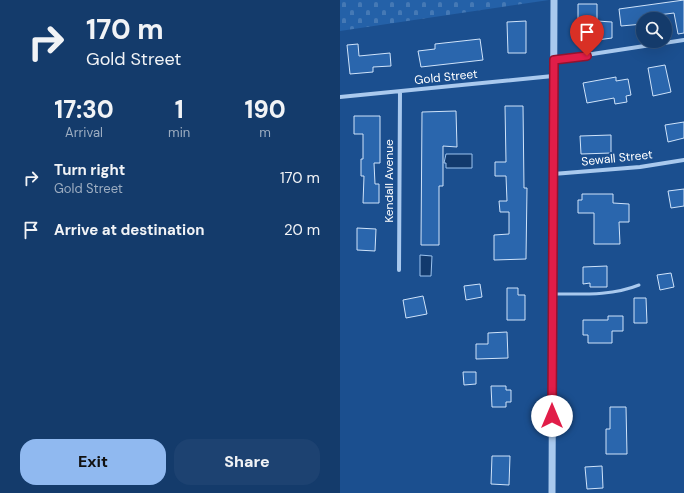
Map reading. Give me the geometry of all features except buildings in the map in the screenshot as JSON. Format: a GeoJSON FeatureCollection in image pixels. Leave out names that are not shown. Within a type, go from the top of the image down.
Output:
{"type":"FeatureCollection","features":[{"type":"Feature","properties":{"kind":"street"},"geometry":{"type":"LineString","coordinates":[[552,493],[554,0]]}},
{"type":"Feature","properties":{"kind":"street"},"geometry":{"type":"LineString","coordinates":[[554,60],[684,40]]}},
{"type":"Feature","properties":{"kind":"street","name":"Gold Street"},"geometry":{"type":"LineString","coordinates":[[340,97],[553,76]]}},
{"type":"Feature","properties":{"kind":"street","name":"Kendall Avenue"},"geometry":{"type":"LineString","coordinates":[[399,270],[400,92]]}},
{"type":"Feature","properties":{"kind":"street","name":"Sewall Street"},"geometry":{"type":"LineString","coordinates":[[553,174],[640,167],[684,160]]}},
{"type":"Feature","properties":{"kind":"lane"},"geometry":{"type":"LineString","coordinates":[[552,294],[599,293],[629,289],[639,285]]}},
{"type":"Feature","properties":{"kind":"green space"},"geometry":{"type":"Polygon","coordinates":[[[340,0],[549,0],[340,31],[340,0]]]}},
{"type":"Feature","properties":{"kind":"shaded area"},"geometry":{"type":"Polygon","coordinates":[[[446,154],[472,154],[472,168],[446,168],[446,163],[444,163],[446,154]]]}},
{"type":"Feature","properties":{"kind":"shaded area"},"geometry":{"type":"Polygon","coordinates":[[[420,255],[432,256],[431,276],[420,276],[420,255]]]}},
{"type":"Feature","properties":{"kind":"route"},"geometry":{"type":"LineString","coordinates":[[552,416],[554,60],[587,56]]}}]}
